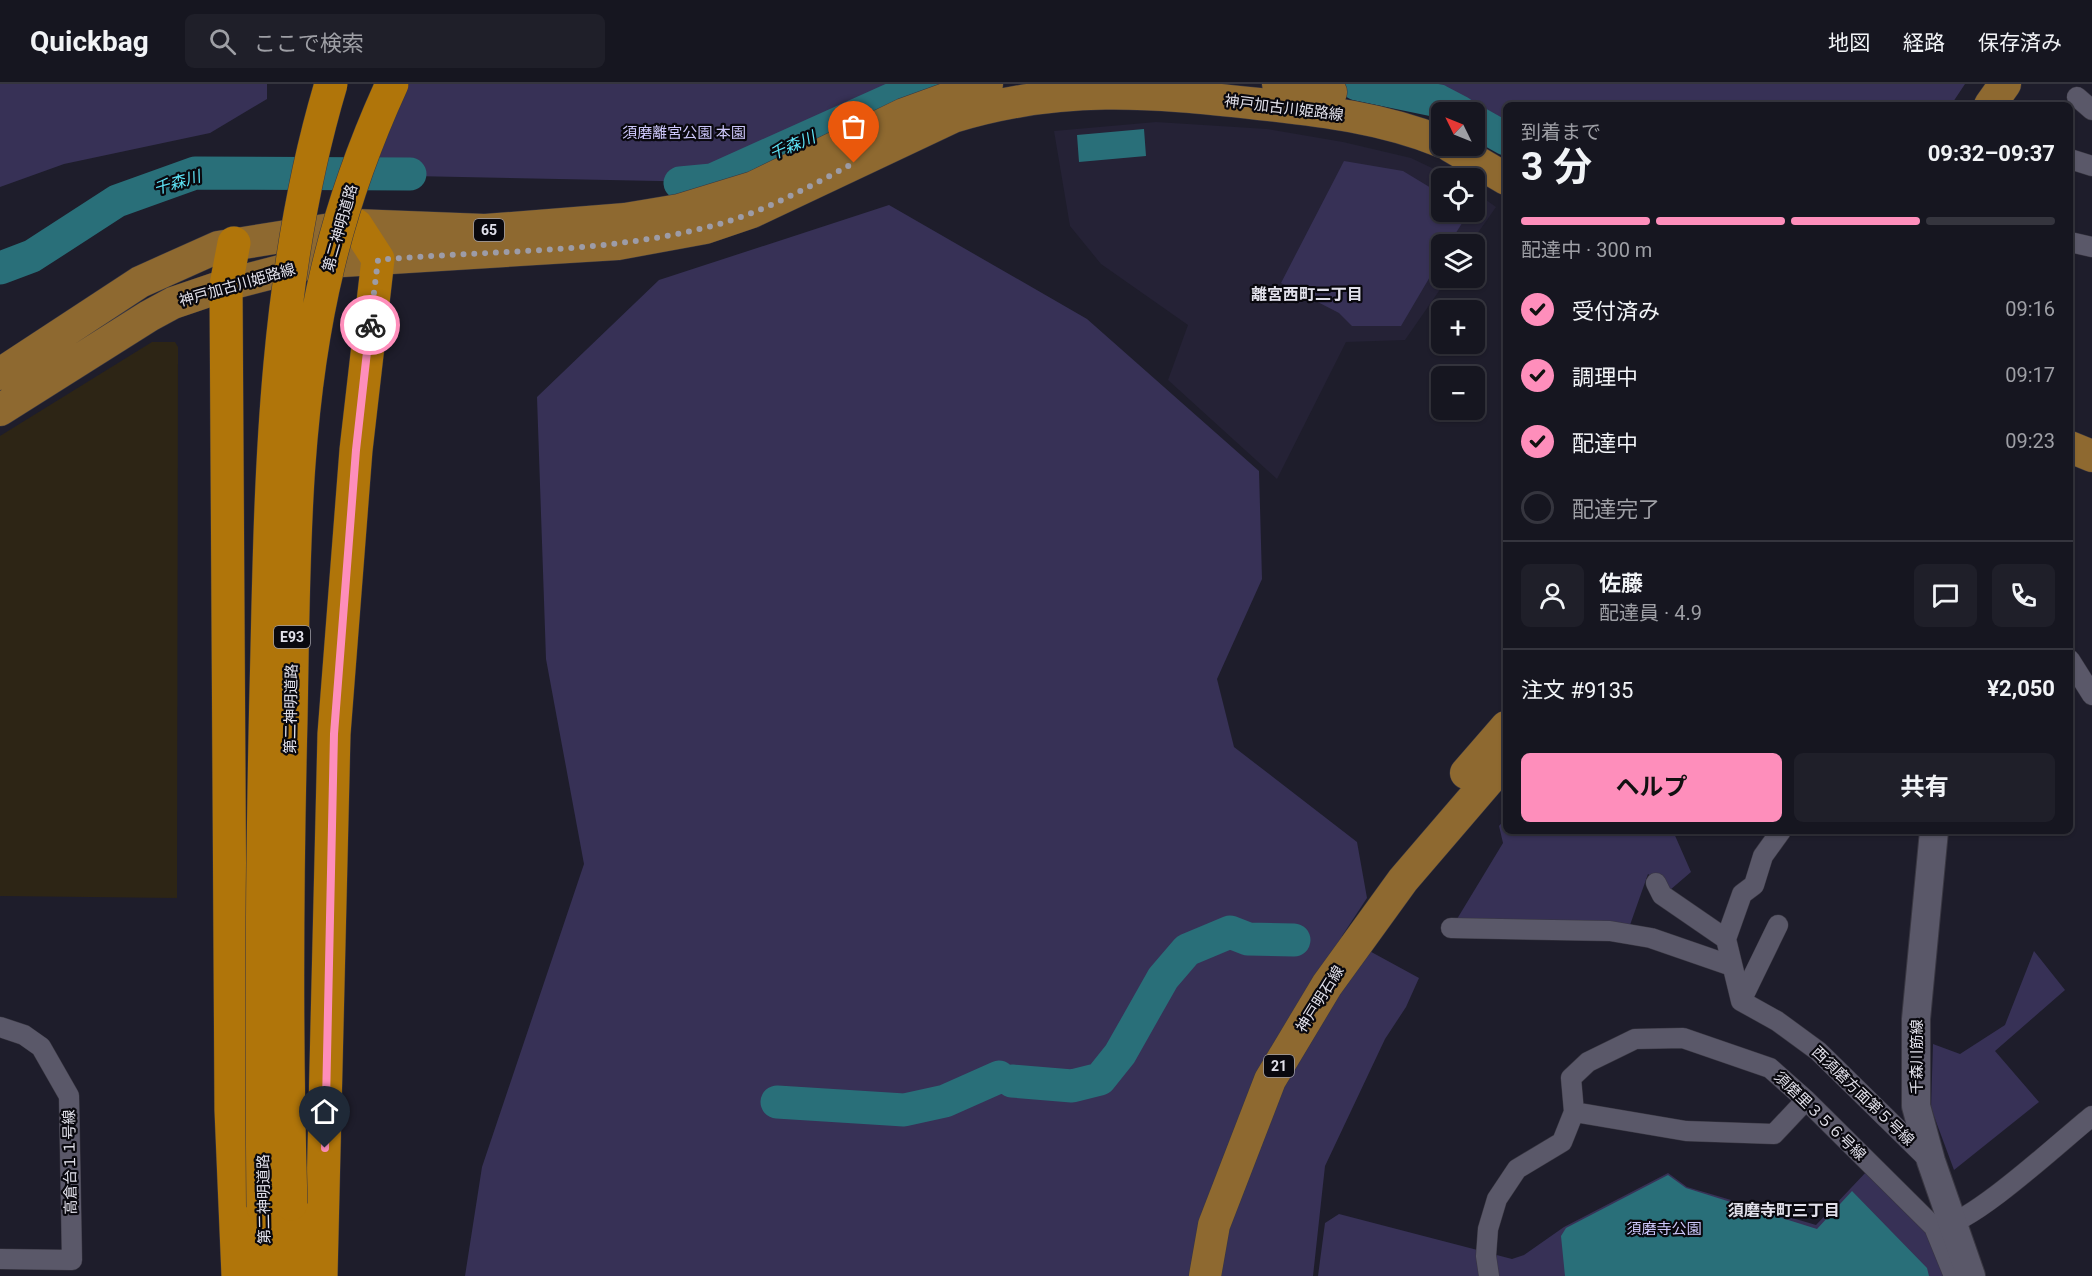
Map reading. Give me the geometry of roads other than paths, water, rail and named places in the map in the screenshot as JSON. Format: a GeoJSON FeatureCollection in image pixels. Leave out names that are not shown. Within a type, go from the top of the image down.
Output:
{"type":"FeatureCollection","features":[{"type":"Feature","properties":{"kind":"highway","name":"第二神明道路"},"geometry":{"type":"LineString","coordinates":[[292,1276],[277,1206],[263,795],[277,405],[284,322],[302,200],[331,84]]}},
{"type":"Feature","properties":{"kind":"highway","name":"第二神明道路"},"geometry":{"type":"LineString","coordinates":[[266,1276],[277,1206],[287,989],[294,573],[298,462],[305,394],[327,268],[357,168],[392,84]]}},
{"type":"Feature","properties":{"kind":"highway"},"geometry":{"type":"LineString","coordinates":[[321,1276],[334,734],[356,450],[378,260],[356,225]]}},
{"type":"Feature","properties":{"kind":"highway"},"geometry":{"type":"LineString","coordinates":[[234,243],[226,285],[231,1098],[238,1276]]}},
{"type":"Feature","properties":{"kind":"main road","name":"65"},"geometry":{"type":"LineString","coordinates":[[0,374],[140,282],[191,257],[234,243],[356,225],[485,230],[625,219],[679,210],[754,187],[904,114],[987,84]]}},
{"type":"Feature","properties":{"kind":"main road","name":"神戸加古川姫路線"},"geometry":{"type":"LineString","coordinates":[[1278,84],[1391,102],[1431,115]]}},
{"type":"Feature","properties":{"kind":"main road"},"geometry":{"type":"LineString","coordinates":[[1968,102],[1980,84]]}},
{"type":"Feature","properties":{"kind":"main road"},"geometry":{"type":"LineString","coordinates":[[1992,102],[2005,84]]}},
{"type":"Feature","properties":{"kind":"main road"},"geometry":{"type":"LineString","coordinates":[[2014,102],[2025,84]]}},
{"type":"Feature","properties":{"kind":"main road","name":"神戸加古川姫路線"},"geometry":{"type":"LineString","coordinates":[[0,410],[149,316],[174,303],[226,285],[311,263],[618,244],[705,228],[752,212],[953,117],[979,108],[1067,92],[1156,93],[1316,111],[1385,123],[1431,138]]}},
{"type":"Feature","properties":{"kind":"main road"},"geometry":{"type":"LineString","coordinates":[[1485,141],[1503,151]]}},
{"type":"Feature","properties":{"kind":"main road"},"geometry":{"type":"LineString","coordinates":[[1467,156],[1503,177]]}},
{"type":"Feature","properties":{"kind":"main road"},"geometry":{"type":"LineString","coordinates":[[2073,448],[2092,456]]}},
{"type":"Feature","properties":{"kind":"main road"},"geometry":{"type":"LineString","coordinates":[[1403,880],[1450,791],[1503,730]]}},
{"type":"Feature","properties":{"kind":"main road","name":"神戸明石線"},"geometry":{"type":"LineString","coordinates":[[1205,1276],[1214,1224],[1270,1080],[1327,985],[1403,880],[1503,763]]}},
{"type":"Feature","properties":{"kind":"street"},"geometry":{"type":"LineString","coordinates":[[2073,160],[2092,166]]}},
{"type":"Feature","properties":{"kind":"street"},"geometry":{"type":"LineString","coordinates":[[2073,243],[2092,247]]}},
{"type":"Feature","properties":{"kind":"street"},"geometry":{"type":"LineString","coordinates":[[2073,665],[2092,695]]}},
{"type":"Feature","properties":{"kind":"street"},"geometry":{"type":"LineString","coordinates":[[1741,1001],[1726,939],[1742,894],[1754,885],[1764,856],[1779,834]]}},
{"type":"Feature","properties":{"kind":"street","name":"千森川筋線"},"geometry":{"type":"LineString","coordinates":[[1934,834],[1916,1019],[1917,1106],[1944,1226],[1971,1276]]}},
{"type":"Feature","properties":{"kind":"street"},"geometry":{"type":"LineString","coordinates":[[1656,883],[1662,895],[1726,939]]}},
{"type":"Feature","properties":{"kind":"street"},"geometry":{"type":"LineString","coordinates":[[1741,1001],[1778,925]]}},
{"type":"Feature","properties":{"kind":"street"},"geometry":{"type":"LineString","coordinates":[[1451,928],[1610,931],[1651,938],[1732,966]]}},
{"type":"Feature","properties":{"kind":"street","name":"西須磨方面第５号線"},"geometry":{"type":"LineString","coordinates":[[1741,1001],[1777,1021],[1818,1051],[1931,1161]]}},
{"type":"Feature","properties":{"kind":"street","name":"高倉台１１号線"},"geometry":{"type":"LineString","coordinates":[[0,1027],[24,1035],[41,1047],[69,1096],[72,1260],[0,1259]]}},
{"type":"Feature","properties":{"kind":"street","name":"須磨里３５６号線"},"geometry":{"type":"LineString","coordinates":[[1489,1276],[1486,1256],[1488,1228],[1497,1199],[1517,1168],[1562,1142],[1574,1112],[1571,1078],[1588,1062],[1635,1039],[1683,1038],[1770,1068],[1944,1226]]}},
{"type":"Feature","properties":{"kind":"street"},"geometry":{"type":"LineString","coordinates":[[1574,1112],[1686,1131],[1774,1134],[1806,1100]]}},
{"type":"Feature","properties":{"kind":"street"},"geometry":{"type":"LineString","coordinates":[[1954,1276],[1944,1226],[1976,1210],[2092,1116]]}},
{"type":"Feature","properties":{"kind":"water"},"geometry":{"type":"Polygon","coordinates":[[[1144,129],[1146,156],[1079,162],[1077,135],[1144,129]]]}},
{"type":"Feature","properties":{"kind":"water","name":"須磨寺公園"},"geometry":{"type":"Polygon","coordinates":[[[1668,1175],[1686,1188],[1817,1229],[1852,1191],[1927,1268],[1929,1276],[1565,1276],[1561,1236],[1566,1228],[1668,1175]]]}},
{"type":"Feature","properties":{"kind":"waterway","name":"千森川"},"geometry":{"type":"LineString","coordinates":[[680,183],[712,180],[890,100],[934,84]]}},
{"type":"Feature","properties":{"kind":"waterway","name":"千森川"},"geometry":{"type":"LineString","coordinates":[[1357,84],[1441,102]]}},
{"type":"Feature","properties":{"kind":"waterway","name":"千森川"},"geometry":{"type":"LineString","coordinates":[[1485,127],[1503,137]]}},
{"type":"Feature","properties":{"kind":"waterway","name":"千森川"},"geometry":{"type":"LineString","coordinates":[[0,268],[32,256],[117,201],[195,173],[410,174]]}},
{"type":"Feature","properties":{"kind":"waterway"},"geometry":{"type":"LineString","coordinates":[[1012,1081],[1072,1086],[1100,1079],[1120,1054],[1163,978],[1187,950],[1230,932],[1248,939],[1294,940]]}},
{"type":"Feature","properties":{"kind":"waterway"},"geometry":{"type":"LineString","coordinates":[[777,1102],[904,1110],[945,1101],[999,1077]]}},
{"type":"Feature","properties":{"kind":"district","name":"離宮西町二丁目"},"geometry":{"type":"Point","coordinates":[1307,294]}},
{"type":"Feature","properties":{"kind":"district","name":"須磨寺町三丁目"},"geometry":{"type":"Point","coordinates":[1784,1210]}},
{"type":"Feature","properties":{"kind":"park label","name":"須磨離宮公園 本園"},"geometry":{"type":"Point","coordinates":[684,133]}}]}
